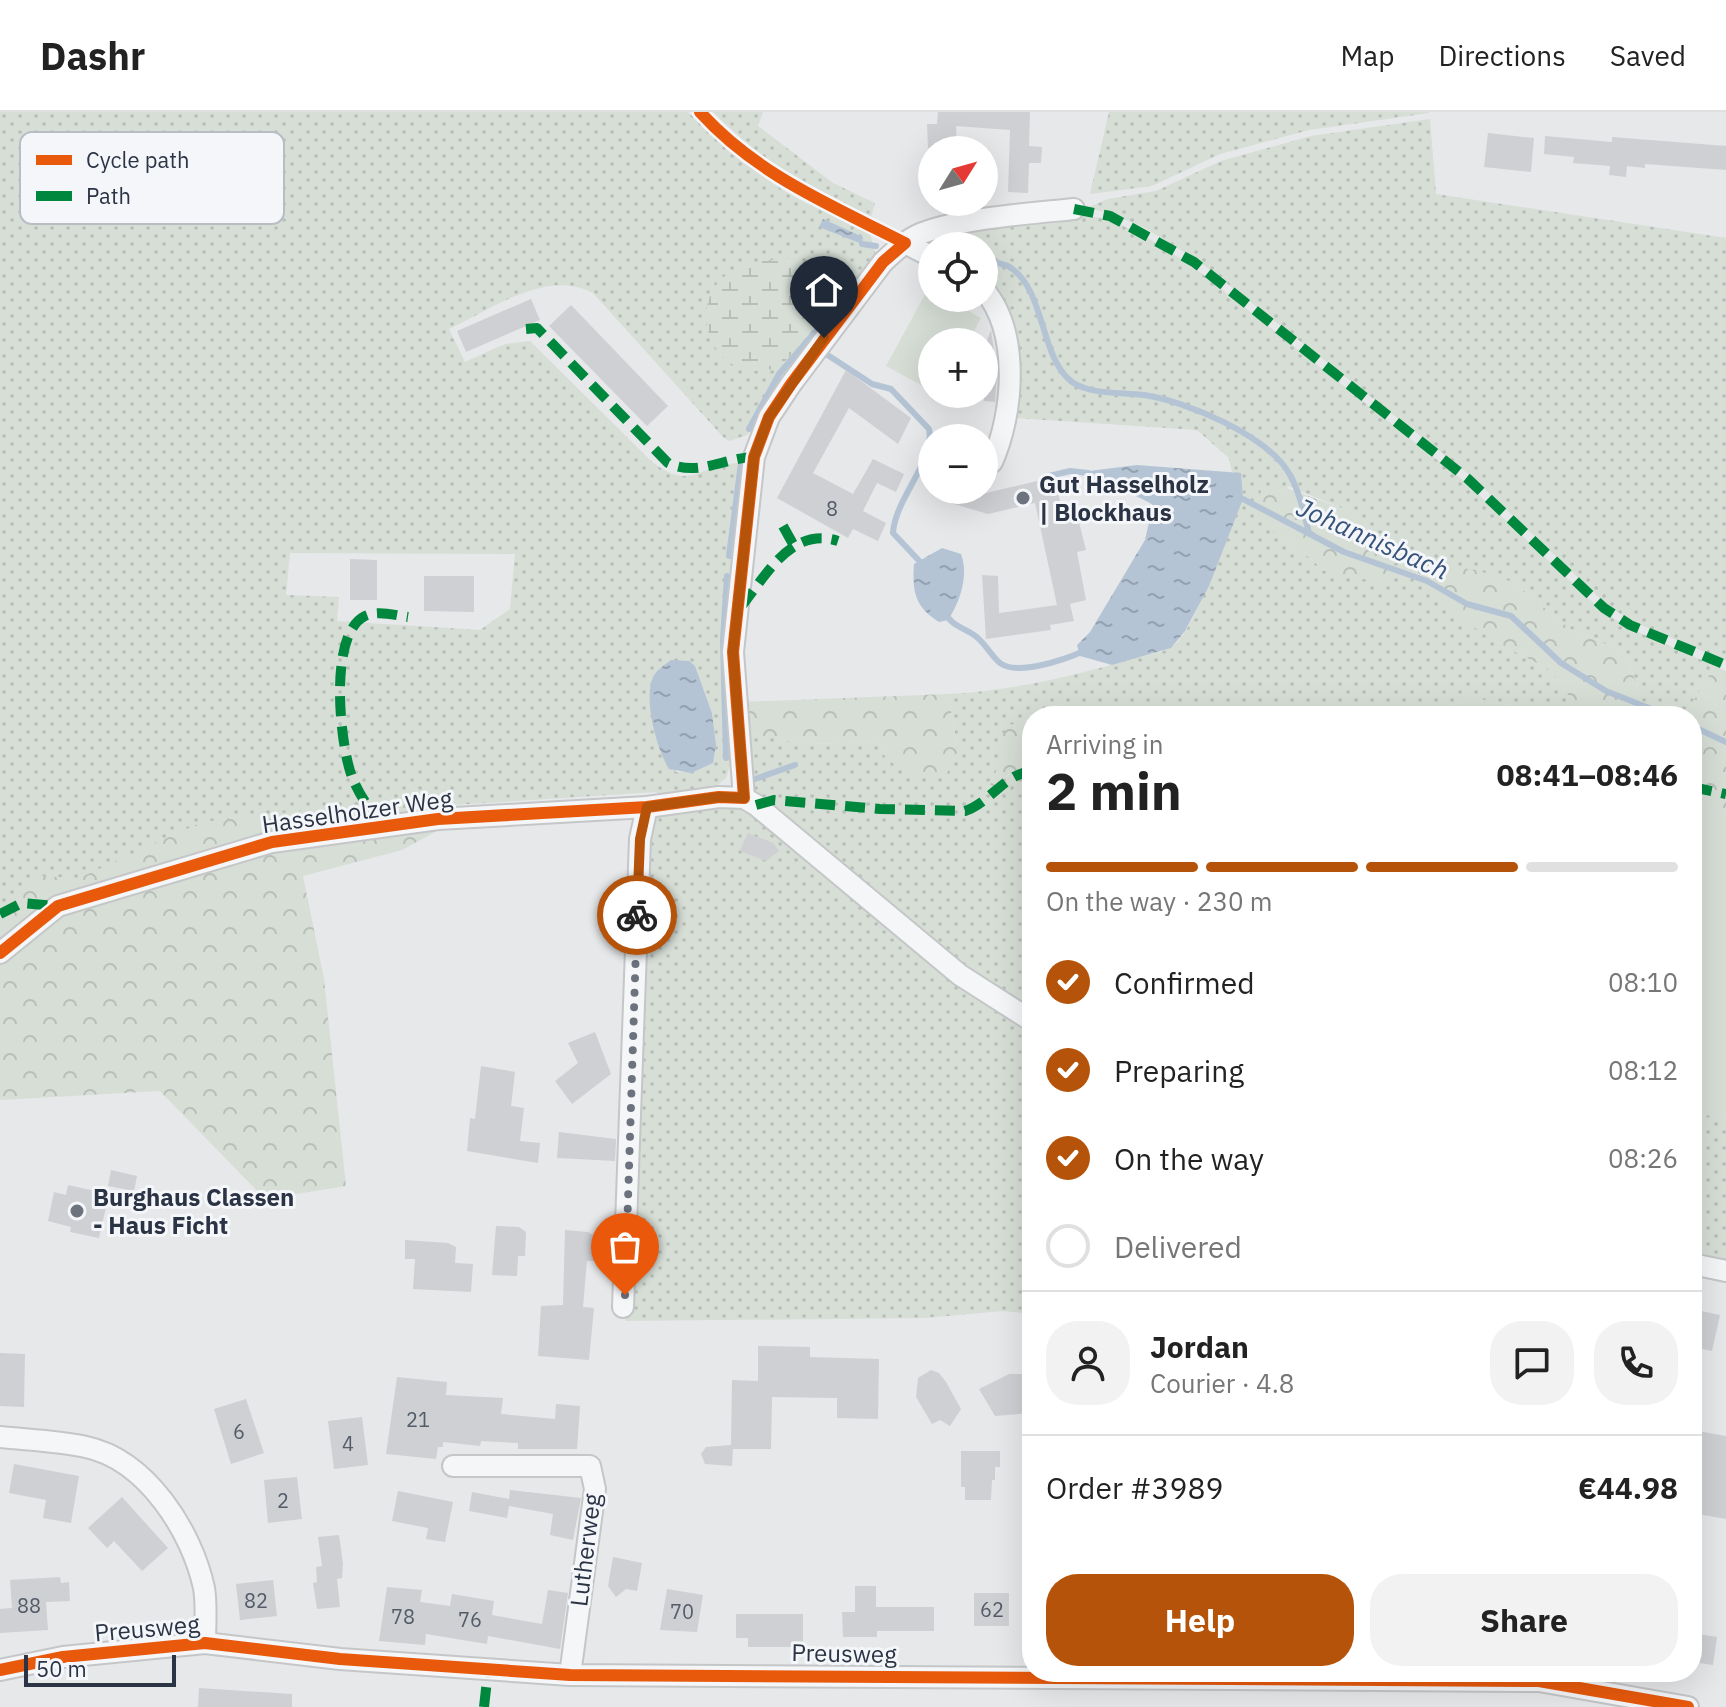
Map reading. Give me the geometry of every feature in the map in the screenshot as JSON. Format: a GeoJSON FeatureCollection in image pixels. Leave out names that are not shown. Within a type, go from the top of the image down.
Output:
{"type":"FeatureCollection","features":[{"type":"Feature","properties":{"kind":"street"},"geometry":{"type":"LineString","coordinates":[[1022,1015],[960,975],[744,798],[733,652],[754,457],[769,417],[883,262],[920,234],[1074,209]]}},
{"type":"Feature","properties":{"kind":"street"},"geometry":{"type":"LineString","coordinates":[[905,243],[918,250]]}},
{"type":"Feature","properties":{"kind":"street"},"geometry":{"type":"LineString","coordinates":[[998,311],[1004,320],[1009,348],[1005,419],[998,442]]}},
{"type":"Feature","properties":{"kind":"street","name":"Hasselholzer Weg"},"geometry":{"type":"LineString","coordinates":[[0,953],[58,906],[272,842],[438,819],[647,807],[719,797],[744,798]]}},
{"type":"Feature","properties":{"kind":"street"},"geometry":{"type":"LineString","coordinates":[[623,1307],[640,839],[647,807]]}},
{"type":"Feature","properties":{"kind":"street"},"geometry":{"type":"LineString","coordinates":[[1702,1266],[1726,1271]]}},
{"type":"Feature","properties":{"kind":"street"},"geometry":{"type":"LineString","coordinates":[[0,1437],[90,1447],[128,1468],[161,1498],[189,1537],[204,1590],[205,1643]]}},
{"type":"Feature","properties":{"kind":"street","name":"Lutherweg"},"geometry":{"type":"LineString","coordinates":[[453,1466],[590,1466],[595,1489],[570,1675]]}},
{"type":"Feature","properties":{"kind":"street","name":"Preusweg"},"geometry":{"type":"LineString","coordinates":[[0,1670],[63,1657],[205,1643],[340,1659],[570,1675],[1022,1678]]}},
{"type":"Feature","properties":{"kind":"street","name":"Preusweg"},"geometry":{"type":"LineString","coordinates":[[1545,1682],[1688,1707]]}},
{"type":"Feature","properties":{"kind":"green space"},"geometry":{"type":"Polygon","coordinates":[[[0,112],[688,112],[728,149],[771,182],[802,201],[870,234],[877,259],[782,378],[747,435],[730,441],[593,293],[557,285],[539,288],[501,302],[449,329],[465,362],[505,344],[530,341],[650,460],[675,475],[694,475],[738,463],[744,451],[748,451],[733,756],[726,778],[710,791],[438,806],[425,797],[127,859],[79,878],[34,877],[0,908],[0,112]],[[290,553],[286,595],[339,597],[337,621],[480,630],[510,609],[515,554],[290,553]],[[695,666],[654,676],[652,714],[676,772],[683,772],[716,744],[712,713],[695,666]]]}},
{"type":"Feature","properties":{"kind":"green space"},"geometry":{"type":"Polygon","coordinates":[[[713,112],[763,112],[758,126],[833,183],[875,203],[871,217],[786,172],[713,112]]]}},
{"type":"Feature","properties":{"kind":"green space"},"geometry":{"type":"Polygon","coordinates":[[[1109,112],[1429,113],[1309,130],[1220,154],[1152,186],[1090,194],[1109,112]]]}},
{"type":"Feature","properties":{"kind":"green space"},"geometry":{"type":"Polygon","coordinates":[[[1430,119],[1436,194],[1726,238],[1726,661],[1631,621],[1606,604],[1471,476],[1196,259],[1143,227],[1110,213],[1087,208],[1108,199],[1156,191],[1221,161],[1311,136],[1430,119]]]}},
{"type":"Feature","properties":{"kind":"green space"},"geometry":{"type":"Polygon","coordinates":[[[1074,214],[1108,219],[1139,233],[1191,265],[1465,482],[1602,611],[1629,628],[1715,666],[1690,706],[1628,706],[1639,692],[1625,652],[1570,629],[1513,582],[1491,639],[1550,670],[1577,706],[1514,706],[1469,697],[1452,706],[1022,706],[1022,724],[999,740],[1002,759],[986,794],[1012,772],[1022,770],[1022,1008],[975,980],[767,808],[751,789],[745,733],[805,744],[878,742],[886,758],[958,751],[948,694],[995,690],[1089,671],[1158,653],[1170,648],[1182,637],[1213,568],[1241,474],[1232,472],[1229,458],[1197,430],[1015,418],[998,345],[998,328],[994,328],[990,312],[998,312],[998,232],[952,232],[1074,214]],[[1288,486],[1266,528],[1293,544],[1325,571],[1390,555],[1344,509],[1288,486]]]}},
{"type":"Feature","properties":{"kind":"green space"},"geometry":{"type":"Polygon","coordinates":[[[793,258],[815,271],[823,284],[825,298],[816,324],[778,369],[750,371],[732,364],[712,342],[708,328],[706,314],[715,286],[741,266],[793,258]]]}},
{"type":"Feature","properties":{"kind":"green space"},"geometry":{"type":"Polygon","coordinates":[[[918,307],[918,312],[970,312],[981,318],[976,328],[918,328],[918,383],[886,366],[918,307]]]}},
{"type":"Feature","properties":{"kind":"green space"},"geometry":{"type":"Polygon","coordinates":[[[1275,484],[1344,509],[1390,555],[1391,575],[1382,583],[1325,571],[1293,544],[1266,528],[1256,507],[1262,488],[1275,484]]]}},
{"type":"Feature","properties":{"kind":"green space"},"geometry":{"type":"Polygon","coordinates":[[[1438,565],[1476,570],[1513,582],[1570,629],[1625,652],[1639,692],[1628,706],[1576,706],[1550,670],[1491,639],[1430,597],[1428,589],[1432,572],[1438,565]]]}},
{"type":"Feature","properties":{"kind":"green space"},"geometry":{"type":"Polygon","coordinates":[[[1715,666],[1726,671],[1726,812],[1702,806],[1702,706],[1690,706],[1715,666]]]}},
{"type":"Feature","properties":{"kind":"green space"},"geometry":{"type":"Polygon","coordinates":[[[948,694],[958,751],[947,773],[912,778],[886,758],[878,742],[805,744],[745,733],[741,702],[948,694]]]}},
{"type":"Feature","properties":{"kind":"green space"},"geometry":{"type":"Polygon","coordinates":[[[1469,697],[1514,706],[1452,706],[1469,697]]]}},
{"type":"Feature","properties":{"kind":"green space"},"geometry":{"type":"Polygon","coordinates":[[[1022,722],[1022,770],[1011,772],[985,796],[1002,759],[999,740],[1009,725],[1022,722]]]}},
{"type":"Feature","properties":{"kind":"green space"},"geometry":{"type":"Polygon","coordinates":[[[425,797],[438,806],[437,831],[402,850],[303,876],[324,979],[346,1186],[265,1199],[160,1091],[0,1100],[0,908],[34,876],[79,878],[202,822],[425,797]]]}},
{"type":"Feature","properties":{"kind":"green space"},"geometry":{"type":"Polygon","coordinates":[[[720,806],[746,807],[1022,1021],[1022,1313],[1003,1311],[925,1318],[625,1321],[646,829],[652,815],[720,806]]]}},
{"type":"Feature","properties":{"kind":"green space"},"geometry":{"type":"Polygon","coordinates":[[[1702,806],[1726,812],[1726,1120],[1702,1114],[1702,806]]]}},
{"type":"Feature","properties":{"kind":"green space"},"geometry":{"type":"Polygon","coordinates":[[[1702,1114],[1726,1120],[1726,1262],[1702,1258],[1702,1114]]]}},
{"type":"Feature","properties":{"kind":"water"},"geometry":{"type":"Polygon","coordinates":[[[823,219],[863,237],[862,244],[819,227],[823,219]]]}},
{"type":"Feature","properties":{"kind":"water"},"geometry":{"type":"Polygon","coordinates":[[[1137,465],[1241,473],[1243,499],[1209,586],[1185,631],[1171,648],[1112,665],[1080,656],[1077,645],[1090,632],[1145,540],[1153,505],[1081,472],[1137,465]]]}},
{"type":"Feature","properties":{"kind":"water"},"geometry":{"type":"Polygon","coordinates":[[[942,548],[961,554],[964,571],[956,605],[948,620],[939,622],[925,611],[917,598],[914,564],[942,548]]]}},
{"type":"Feature","properties":{"kind":"water"},"geometry":{"type":"Polygon","coordinates":[[[671,660],[689,661],[695,666],[712,713],[716,744],[713,763],[691,773],[669,769],[653,724],[650,687],[659,669],[671,660]]]}},
{"type":"Feature","properties":{"kind":"building"},"geometry":{"type":"Polygon","coordinates":[[[938,112],[1030,112],[1029,146],[1042,147],[1041,163],[1029,163],[1028,193],[1008,192],[1010,130],[956,126],[956,136],[928,136],[927,124],[937,124],[938,112]]]}},
{"type":"Feature","properties":{"kind":"building"},"geometry":{"type":"Polygon","coordinates":[[[1488,133],[1534,138],[1531,172],[1484,167],[1488,133]]]}},
{"type":"Feature","properties":{"kind":"building"},"geometry":{"type":"Polygon","coordinates":[[[1545,136],[1612,142],[1612,137],[1726,146],[1726,170],[1645,164],[1645,168],[1627,166],[1626,177],[1609,175],[1610,166],[1573,163],[1574,157],[1544,154],[1545,136]]]}},
{"type":"Feature","properties":{"kind":"building"},"geometry":{"type":"Polygon","coordinates":[[[531,299],[540,320],[466,352],[457,331],[531,299]]]}},
{"type":"Feature","properties":{"kind":"building"},"geometry":{"type":"Polygon","coordinates":[[[571,305],[668,406],[647,426],[549,326],[571,305]]]}},
{"type":"Feature","properties":{"kind":"building"},"geometry":{"type":"Polygon","coordinates":[[[846,370],[911,418],[898,444],[849,408],[813,473],[853,494],[873,459],[904,474],[896,492],[877,483],[863,511],[886,523],[878,541],[853,529],[848,538],[777,498],[846,370]]]}},
{"type":"Feature","properties":{"kind":"building"},"geometry":{"type":"Polygon","coordinates":[[[1054,477],[1061,505],[1074,502],[1086,550],[1077,552],[1086,600],[1070,604],[1074,621],[1050,625],[1051,630],[986,639],[982,575],[998,576],[999,613],[1057,605],[1035,503],[988,514],[954,504],[998,504],[998,490],[1054,477]]]}},
{"type":"Feature","properties":{"kind":"building"},"geometry":{"type":"Polygon","coordinates":[[[350,559],[377,560],[377,600],[350,600],[350,559]]]}},
{"type":"Feature","properties":{"kind":"building"},"geometry":{"type":"Polygon","coordinates":[[[424,576],[474,576],[474,612],[424,611],[424,576]]]}},
{"type":"Feature","properties":{"kind":"building"},"geometry":{"type":"Polygon","coordinates":[[[748,833],[773,843],[779,851],[766,861],[740,851],[748,833]]]}},
{"type":"Feature","properties":{"kind":"building"},"geometry":{"type":"Polygon","coordinates":[[[595,1032],[611,1074],[572,1104],[555,1081],[578,1063],[568,1043],[595,1032]]]}},
{"type":"Feature","properties":{"kind":"building"},"geometry":{"type":"Polygon","coordinates":[[[481,1066],[515,1072],[511,1106],[524,1108],[520,1141],[540,1143],[538,1163],[467,1151],[470,1118],[475,1119],[481,1066]]]}},
{"type":"Feature","properties":{"kind":"building"},"geometry":{"type":"Polygon","coordinates":[[[559,1132],[616,1139],[615,1161],[557,1158],[559,1132]]]}},
{"type":"Feature","properties":{"kind":"building"},"geometry":{"type":"Polygon","coordinates":[[[111,1170],[137,1176],[134,1191],[108,1186],[111,1170]]]}},
{"type":"Feature","properties":{"kind":"building","name":"Burghaus Classen - Haus Ficht"},"geometry":{"type":"Polygon","coordinates":[[[68,1185],[109,1194],[99,1238],[70,1232],[71,1227],[48,1221],[54,1192],[66,1195],[68,1185]]]}},
{"type":"Feature","properties":{"kind":"building"},"geometry":{"type":"Polygon","coordinates":[[[496,1226],[519,1227],[526,1232],[525,1256],[518,1256],[517,1276],[492,1275],[496,1226]]]}},
{"type":"Feature","properties":{"kind":"building"},"geometry":{"type":"Polygon","coordinates":[[[565,1230],[588,1232],[596,1237],[594,1261],[587,1261],[583,1307],[594,1308],[589,1360],[538,1356],[541,1306],[563,1305],[565,1230]]]}},
{"type":"Feature","properties":{"kind":"building"},"geometry":{"type":"Polygon","coordinates":[[[405,1240],[448,1243],[456,1247],[455,1263],[473,1264],[471,1292],[413,1289],[415,1259],[405,1259],[405,1240]]]}},
{"type":"Feature","properties":{"kind":"building"},"geometry":{"type":"Polygon","coordinates":[[[1702,1311],[1720,1315],[1712,1351],[1702,1349],[1702,1311]]]}},
{"type":"Feature","properties":{"kind":"building"},"geometry":{"type":"Polygon","coordinates":[[[758,1346],[810,1347],[810,1357],[879,1359],[878,1419],[837,1418],[837,1398],[772,1397],[771,1449],[733,1449],[732,1466],[705,1464],[701,1454],[706,1447],[731,1445],[732,1380],[758,1381],[758,1346]]]}},
{"type":"Feature","properties":{"kind":"building"},"geometry":{"type":"Polygon","coordinates":[[[0,1353],[25,1354],[24,1407],[0,1406],[0,1353]]]}},
{"type":"Feature","properties":{"kind":"building"},"geometry":{"type":"Polygon","coordinates":[[[931,1370],[939,1373],[946,1382],[961,1409],[950,1426],[940,1420],[932,1424],[916,1397],[918,1378],[931,1370]]]}},
{"type":"Feature","properties":{"kind":"building"},"geometry":{"type":"Polygon","coordinates":[[[1009,1374],[1022,1374],[1022,1414],[995,1416],[979,1389],[1009,1374]]]}},
{"type":"Feature","properties":{"kind":"building"},"geometry":{"type":"Polygon","coordinates":[[[397,1377],[447,1382],[446,1395],[503,1398],[501,1414],[555,1419],[556,1404],[580,1406],[577,1449],[518,1449],[518,1443],[481,1441],[480,1446],[443,1442],[443,1447],[438,1447],[436,1459],[386,1454],[397,1377]]]}},
{"type":"Feature","properties":{"kind":"building"},"geometry":{"type":"Polygon","coordinates":[[[246,1399],[264,1453],[231,1464],[214,1409],[246,1399]]]}},
{"type":"Feature","properties":{"kind":"building"},"geometry":{"type":"Polygon","coordinates":[[[362,1417],[368,1465],[334,1469],[328,1421],[362,1417]]]}},
{"type":"Feature","properties":{"kind":"building"},"geometry":{"type":"Polygon","coordinates":[[[1702,1432],[1726,1436],[1726,1519],[1702,1515],[1702,1432]]]}},
{"type":"Feature","properties":{"kind":"building"},"geometry":{"type":"Polygon","coordinates":[[[961,1451],[1000,1451],[1000,1467],[995,1467],[991,1500],[965,1500],[965,1487],[961,1487],[961,1451]]]}},
{"type":"Feature","properties":{"kind":"building"},"geometry":{"type":"Polygon","coordinates":[[[14,1464],[79,1476],[71,1523],[43,1518],[46,1500],[9,1493],[14,1464]]]}},
{"type":"Feature","properties":{"kind":"building"},"geometry":{"type":"Polygon","coordinates":[[[297,1477],[302,1519],[268,1523],[264,1480],[297,1477]]]}},
{"type":"Feature","properties":{"kind":"building"},"geometry":{"type":"Polygon","coordinates":[[[510,1490],[581,1498],[573,1540],[550,1535],[553,1514],[509,1506],[507,1518],[469,1511],[472,1492],[509,1499],[510,1490]]]}},
{"type":"Feature","properties":{"kind":"building"},"geometry":{"type":"Polygon","coordinates":[[[398,1491],[453,1502],[445,1542],[426,1539],[428,1528],[392,1521],[398,1491]]]}},
{"type":"Feature","properties":{"kind":"building"},"geometry":{"type":"Polygon","coordinates":[[[122,1497],[168,1548],[142,1571],[114,1541],[107,1548],[88,1528],[122,1497]]]}},
{"type":"Feature","properties":{"kind":"building"},"geometry":{"type":"Polygon","coordinates":[[[339,1535],[343,1564],[342,1578],[337,1579],[340,1607],[317,1609],[313,1583],[317,1582],[316,1567],[322,1566],[318,1537],[339,1535]]]}},
{"type":"Feature","properties":{"kind":"building"},"geometry":{"type":"Polygon","coordinates":[[[613,1557],[642,1563],[637,1591],[626,1589],[616,1597],[608,1586],[613,1557]]]}},
{"type":"Feature","properties":{"kind":"building"},"geometry":{"type":"Polygon","coordinates":[[[60,1577],[61,1583],[69,1582],[70,1601],[46,1602],[48,1630],[0,1633],[0,1609],[12,1608],[10,1580],[60,1577]]]}},
{"type":"Feature","properties":{"kind":"building"},"geometry":{"type":"Polygon","coordinates":[[[273,1580],[277,1616],[240,1620],[236,1584],[273,1580]]]}},
{"type":"Feature","properties":{"kind":"building"},"geometry":{"type":"Polygon","coordinates":[[[855,1586],[876,1586],[876,1607],[934,1607],[934,1631],[877,1631],[877,1637],[843,1637],[842,1612],[855,1612],[855,1586]]]}},
{"type":"Feature","properties":{"kind":"building"},"geometry":{"type":"Polygon","coordinates":[[[387,1587],[422,1590],[420,1602],[450,1606],[452,1594],[494,1601],[492,1615],[542,1624],[548,1590],[568,1593],[560,1649],[488,1636],[487,1644],[426,1634],[425,1645],[379,1641],[387,1587]]]}},
{"type":"Feature","properties":{"kind":"building"},"geometry":{"type":"Polygon","coordinates":[[[667,1589],[703,1595],[697,1632],[660,1630],[667,1589]]]}},
{"type":"Feature","properties":{"kind":"building"},"geometry":{"type":"Polygon","coordinates":[[[974,1593],[1009,1593],[1009,1626],[974,1626],[974,1593]]]}},
{"type":"Feature","properties":{"kind":"building"},"geometry":{"type":"Polygon","coordinates":[[[736,1614],[803,1614],[803,1647],[748,1647],[748,1638],[736,1638],[736,1614]]]}},
{"type":"Feature","properties":{"kind":"building"},"geometry":{"type":"Polygon","coordinates":[[[1702,1635],[1717,1637],[1713,1665],[1702,1663],[1702,1635]]]}},
{"type":"Feature","properties":{"kind":"building"},"geometry":{"type":"Polygon","coordinates":[[[199,1688],[292,1694],[292,1707],[198,1707],[199,1688]]]}},
{"type":"Feature","properties":{"kind":"waterway"},"geometry":{"type":"LineString","coordinates":[[862,244],[876,246]]}},
{"type":"Feature","properties":{"kind":"waterway"},"geometry":{"type":"LineString","coordinates":[[998,264],[1008,266],[1020,276],[1029,290],[1053,356],[1072,382],[1097,391],[1144,395],[1182,405],[1246,434],[1264,447],[1290,475],[1309,533]]}},
{"type":"Feature","properties":{"kind":"waterway"},"geometry":{"type":"LineString","coordinates":[[749,429],[779,374],[840,303]]}},
{"type":"Feature","properties":{"kind":"waterway"},"geometry":{"type":"LineString","coordinates":[[820,350],[872,384],[891,389],[929,429],[927,453],[900,506],[893,533],[924,566]]}},
{"type":"Feature","properties":{"kind":"waterway"},"geometry":{"type":"LineString","coordinates":[[729,556],[741,463]]}},
{"type":"Feature","properties":{"kind":"waterway","name":"Johannisbach"},"geometry":{"type":"LineString","coordinates":[[1046,484],[1045,477],[1070,471],[1088,473]]}},
{"type":"Feature","properties":{"kind":"waterway","name":"Johannisbach"},"geometry":{"type":"LineString","coordinates":[[1235,499],[1243,499],[1344,552],[1427,581],[1467,604],[1511,616],[1561,663],[1606,691],[1644,706]]}},
{"type":"Feature","properties":{"kind":"waterway"},"geometry":{"type":"LineString","coordinates":[[726,758],[723,640],[727,576]]}},
{"type":"Feature","properties":{"kind":"waterway"},"geometry":{"type":"LineString","coordinates":[[945,613],[954,623],[978,638],[996,660],[1008,667],[1041,665],[1084,651]]}},
{"type":"Feature","properties":{"kind":"waterway","name":"Johannisbach"},"geometry":{"type":"LineString","coordinates":[[1702,731],[1726,742]]}},
{"type":"Feature","properties":{"kind":"waterway"},"geometry":{"type":"LineString","coordinates":[[755,779],[795,765]]}},
{"type":"Feature","properties":{"kind":"marked path"},"geometry":{"type":"LineString","coordinates":[[1074,209],[1110,216],[1194,262],[1468,479],[1604,608],[1630,625],[1726,665]]}},
{"type":"Feature","properties":{"kind":"marked path"},"geometry":{"type":"LineString","coordinates":[[526,329],[537,328],[668,463],[700,468],[754,457]]}},
{"type":"Feature","properties":{"kind":"marked path"},"geometry":{"type":"LineString","coordinates":[[783,526],[793,544]]}},
{"type":"Feature","properties":{"kind":"marked path"},"geometry":{"type":"LineString","coordinates":[[741,607],[771,568],[794,547],[807,540],[822,538],[838,541]]}},
{"type":"Feature","properties":{"kind":"marked path"},"geometry":{"type":"LineString","coordinates":[[384,825],[369,808],[351,774],[343,738],[341,665],[353,627],[365,616],[381,613],[408,617]]}},
{"type":"Feature","properties":{"kind":"marked path"},"geometry":{"type":"LineString","coordinates":[[756,805],[774,800],[880,809],[965,811],[1022,773]]}},
{"type":"Feature","properties":{"kind":"marked path"},"geometry":{"type":"LineString","coordinates":[[1702,789],[1726,794]]}},
{"type":"Feature","properties":{"kind":"marked path"},"geometry":{"type":"LineString","coordinates":[[0,914],[22,903],[57,906]]}},
{"type":"Feature","properties":{"kind":"marked path"},"geometry":{"type":"LineString","coordinates":[[484,1707],[488,1671]]}},
{"type":"Feature","properties":{"kind":"cycle path"},"geometry":{"type":"LineString","coordinates":[[0,953],[58,906],[272,842],[438,819],[647,807],[719,797],[744,798],[733,652],[754,457],[769,417],[791,384],[883,262],[905,243],[770,171],[722,134],[700,112]]}},
{"type":"Feature","properties":{"kind":"cycle path"},"geometry":{"type":"LineString","coordinates":[[0,1670],[63,1657],[205,1643],[340,1659],[570,1675],[1022,1678]]}},
{"type":"Feature","properties":{"kind":"cycle path"},"geometry":{"type":"LineString","coordinates":[[1545,1682],[1688,1707]]}},
{"type":"Feature","properties":{"kind":"way so far"},"geometry":{"type":"LineString","coordinates":[[625,1295],[637,915]]}},
{"type":"Feature","properties":{"kind":"place","name":"Gut Hasselholz | Blockhaus"},"geometry":{"type":"Point","coordinates":[1023,498]}},
{"type":"Feature","properties":{"kind":"place","name":"Burghaus Classen - Haus Ficht"},"geometry":{"type":"Point","coordinates":[77,1211]}},
{"type":"Feature","properties":{"kind":"route"},"geometry":{"type":"LineString","coordinates":[[637,915],[640,839],[647,807],[719,797],[744,798],[733,652],[754,457],[769,417],[824,338]]}}]}
